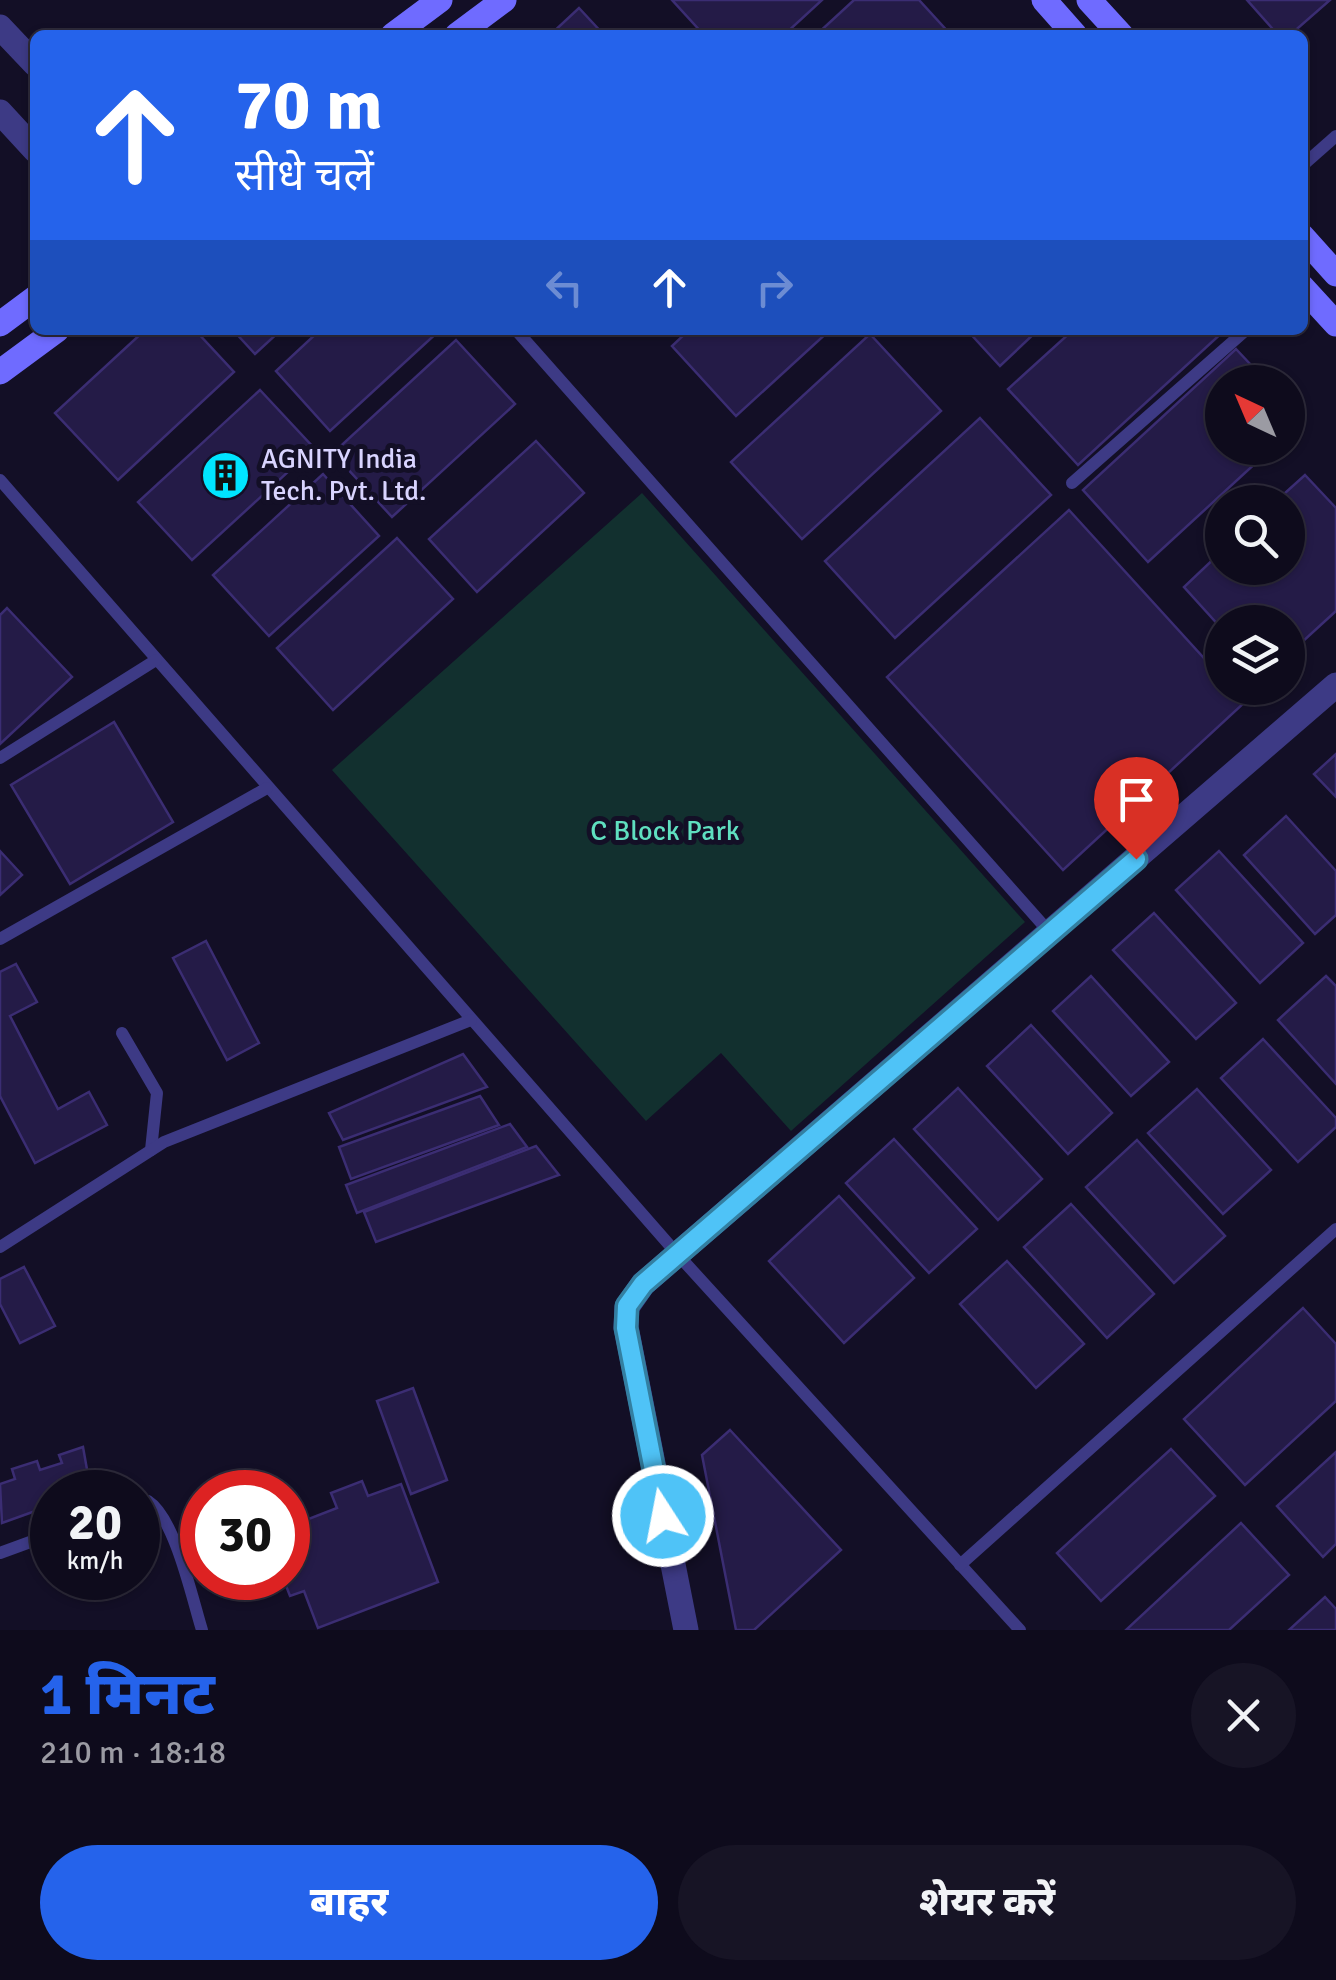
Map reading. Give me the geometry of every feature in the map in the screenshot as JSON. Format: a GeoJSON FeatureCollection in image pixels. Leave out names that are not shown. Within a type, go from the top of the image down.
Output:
{"type":"FeatureCollection","features":[{"type":"Feature","properties":{"kind":"street"},"geometry":{"type":"LineString","coordinates":[[399,30],[440,0]]}},
{"type":"Feature","properties":{"kind":"street"},"geometry":{"type":"LineString","coordinates":[[464,30],[504,0]]}},
{"type":"Feature","properties":{"kind":"street"},"geometry":{"type":"LineString","coordinates":[[1044,0],[1071,30]]}},
{"type":"Feature","properties":{"kind":"street"},"geometry":{"type":"LineString","coordinates":[[1089,0],[1116,30]]}},
{"type":"Feature","properties":{"kind":"street"},"geometry":{"type":"LineString","coordinates":[[0,27],[30,59]]}},
{"type":"Feature","properties":{"kind":"street"},"geometry":{"type":"LineString","coordinates":[[0,112],[30,145]]}},
{"type":"Feature","properties":{"kind":"street"},"geometry":{"type":"LineString","coordinates":[[1308,243],[1336,274]]}},
{"type":"Feature","properties":{"kind":"street"},"geometry":{"type":"LineString","coordinates":[[1308,293],[1336,324]]}},
{"type":"Feature","properties":{"kind":"street"},"geometry":{"type":"LineString","coordinates":[[0,324],[30,302]]}},
{"type":"Feature","properties":{"kind":"street"},"geometry":{"type":"LineString","coordinates":[[0,372],[50,335]]}},
{"type":"Feature","properties":{"kind":"street"},"geometry":{"type":"LineString","coordinates":[[686,1630],[626,1328],[627,1306],[643,1284],[1336,685]]}},
{"type":"Feature","properties":{"kind":"lane"},"geometry":{"type":"LineString","coordinates":[[1308,161],[1336,136]]}},
{"type":"Feature","properties":{"kind":"lane"},"geometry":{"type":"LineString","coordinates":[[520,335],[1051,934]]}},
{"type":"Feature","properties":{"kind":"lane"},"geometry":{"type":"LineString","coordinates":[[1072,483],[1240,335]]}},
{"type":"Feature","properties":{"kind":"lane"},"geometry":{"type":"LineString","coordinates":[[0,480],[679,1256],[1020,1630]]}},
{"type":"Feature","properties":{"kind":"lane"},"geometry":{"type":"LineString","coordinates":[[0,758],[156,660]]}},
{"type":"Feature","properties":{"kind":"lane"},"geometry":{"type":"LineString","coordinates":[[0,940],[267,788]]}},
{"type":"Feature","properties":{"kind":"lane"},"geometry":{"type":"LineString","coordinates":[[0,1247],[150,1150],[471,1020]]}},
{"type":"Feature","properties":{"kind":"lane"},"geometry":{"type":"LineString","coordinates":[[122,1033],[157,1093],[150,1150]]}},
{"type":"Feature","properties":{"kind":"lane"},"geometry":{"type":"LineString","coordinates":[[960,1565],[1334,1236]]}},
{"type":"Feature","properties":{"kind":"lane"},"geometry":{"type":"LineString","coordinates":[[160,1513],[202,1630]]}},
{"type":"Feature","properties":{"kind":"lane"},"geometry":{"type":"LineString","coordinates":[[0,1553],[30,1542]]}},
{"type":"Feature","properties":{"kind":"green space","name":"C Block Park"},"geometry":{"type":"Polygon","coordinates":[[[642,493],[1025,922],[791,1131],[721,1053],[646,1121],[332,770],[642,493]]]}},
{"type":"Feature","properties":{"kind":"building"},"geometry":{"type":"Polygon","coordinates":[[[672,0],[822,0],[789,30],[699,30],[672,0]]]}},
{"type":"Feature","properties":{"kind":"building"},"geometry":{"type":"Polygon","coordinates":[[[854,0],[919,0],[946,30],[821,30],[854,0]]]}},
{"type":"Feature","properties":{"kind":"building"},"geometry":{"type":"Polygon","coordinates":[[[1247,0],[1330,0],[1296,30],[1274,30],[1247,0]]]}},
{"type":"Feature","properties":{"kind":"building"},"geometry":{"type":"Polygon","coordinates":[[[579,8],[599,30],[555,30],[579,8]]]}},
{"type":"Feature","properties":{"kind":"building"},"geometry":{"type":"Polygon","coordinates":[[[140,335],[200,335],[234,372],[118,480],[55,413],[140,335]]]}},
{"type":"Feature","properties":{"kind":"building"},"geometry":{"type":"Polygon","coordinates":[[[238,335],[276,335],[255,354],[238,335]]]}},
{"type":"Feature","properties":{"kind":"building"},"geometry":{"type":"Polygon","coordinates":[[[315,335],[435,335],[330,431],[276,371],[315,335]]]}},
{"type":"Feature","properties":{"kind":"building"},"geometry":{"type":"Polygon","coordinates":[[[684,335],[825,335],[736,416],[672,346],[684,335]]]}},
{"type":"Feature","properties":{"kind":"building"},"geometry":{"type":"Polygon","coordinates":[[[869,335],[941,411],[802,539],[731,462],[869,335]]]}},
{"type":"Feature","properties":{"kind":"building"},"geometry":{"type":"Polygon","coordinates":[[[972,335],[1033,335],[1000,366],[972,335]]]}},
{"type":"Feature","properties":{"kind":"building"},"geometry":{"type":"Polygon","coordinates":[[[1067,335],[1220,335],[1078,465],[1008,389],[1067,335]]]}},
{"type":"Feature","properties":{"kind":"building"},"geometry":{"type":"Polygon","coordinates":[[[456,340],[515,404],[392,517],[333,453],[456,340]]]}},
{"type":"Feature","properties":{"kind":"building"},"geometry":{"type":"Polygon","coordinates":[[[1236,349],[1251,365],[1219,365],[1236,349]]]}},
{"type":"Feature","properties":{"kind":"building"},"geometry":{"type":"Polygon","coordinates":[[[1205,378],[1205,465],[1254,465],[1232,485],[1205,485],[1205,510],[1148,562],[1083,490],[1205,378]]]}},
{"type":"Feature","properties":{"kind":"building","name":"AGNITY India Tech. Pvt. Ltd."},"geometry":{"type":"Polygon","coordinates":[[[260,390],[314,448],[192,560],[138,502],[260,390]]]}},
{"type":"Feature","properties":{"kind":"building"},"geometry":{"type":"Polygon","coordinates":[[[980,418],[1051,495],[895,638],[825,561],[980,418]]]}},
{"type":"Feature","properties":{"kind":"building"},"geometry":{"type":"Polygon","coordinates":[[[536,441],[584,493],[477,592],[429,539],[536,441]]]}},
{"type":"Feature","properties":{"kind":"building"},"geometry":{"type":"Polygon","coordinates":[[[323,474],[379,536],[269,636],[213,575],[323,474]]]}},
{"type":"Feature","properties":{"kind":"building"},"geometry":{"type":"Polygon","coordinates":[[[1305,475],[1336,508],[1336,611],[1305,639],[1305,605],[1205,605],[1205,610],[1184,587],[1205,567],[1205,585],[1305,585],[1305,485],[1294,485],[1305,475]]]}},
{"type":"Feature","properties":{"kind":"building"},"geometry":{"type":"Polygon","coordinates":[[[1069,510],[1205,659],[1205,705],[1242,705],[1063,870],[887,677],[1069,510]]]}},
{"type":"Feature","properties":{"kind":"building"},"geometry":{"type":"Polygon","coordinates":[[[397,538],[453,599],[333,710],[277,648],[397,538]]]}},
{"type":"Feature","properties":{"kind":"building"},"geometry":{"type":"Polygon","coordinates":[[[7,608],[72,677],[0,744],[0,615],[7,608]]]}},
{"type":"Feature","properties":{"kind":"building"},"geometry":{"type":"Polygon","coordinates":[[[114,722],[173,822],[70,884],[11,785],[114,722]]]}},
{"type":"Feature","properties":{"kind":"building"},"geometry":{"type":"Polygon","coordinates":[[[1336,754],[1336,797],[1314,774],[1336,754]]]}},
{"type":"Feature","properties":{"kind":"building"},"geometry":{"type":"Polygon","coordinates":[[[1286,816],[1336,871],[1336,915],[1315,934],[1244,855],[1286,816]]]}},
{"type":"Feature","properties":{"kind":"building"},"geometry":{"type":"Polygon","coordinates":[[[0,851],[22,875],[0,895],[0,851]]]}},
{"type":"Feature","properties":{"kind":"building"},"geometry":{"type":"Polygon","coordinates":[[[1219,851],[1303,943],[1260,983],[1176,890],[1219,851]]]}},
{"type":"Feature","properties":{"kind":"building"},"geometry":{"type":"Polygon","coordinates":[[[1154,913],[1236,1003],[1196,1039],[1113,950],[1154,913]]]}},
{"type":"Feature","properties":{"kind":"building"},"geometry":{"type":"Polygon","coordinates":[[[206,941],[259,1043],[227,1060],[173,958],[206,941]]]}},
{"type":"Feature","properties":{"kind":"building"},"geometry":{"type":"Polygon","coordinates":[[[16,964],[37,1002],[10,1016],[58,1109],[89,1092],[107,1125],[35,1163],[0,1096],[0,972],[16,964]]]}},
{"type":"Feature","properties":{"kind":"building"},"geometry":{"type":"Polygon","coordinates":[[[1091,976],[1169,1062],[1131,1096],[1053,1011],[1091,976]]]}},
{"type":"Feature","properties":{"kind":"building"},"geometry":{"type":"Polygon","coordinates":[[[1326,976],[1336,986],[1336,1084],[1278,1020],[1326,976]]]}},
{"type":"Feature","properties":{"kind":"building"},"geometry":{"type":"Polygon","coordinates":[[[1031,1025],[1112,1113],[1068,1154],[987,1066],[1031,1025]]]}},
{"type":"Feature","properties":{"kind":"building"},"geometry":{"type":"Polygon","coordinates":[[[1263,1039],[1336,1118],[1336,1127],[1298,1162],[1221,1078],[1263,1039]]]}},
{"type":"Feature","properties":{"kind":"building"},"geometry":{"type":"Polygon","coordinates":[[[463,1054],[487,1087],[343,1140],[329,1113],[463,1054]]]}},
{"type":"Feature","properties":{"kind":"building"},"geometry":{"type":"Polygon","coordinates":[[[958,1088],[1042,1179],[998,1220],[914,1129],[958,1088]]]}},
{"type":"Feature","properties":{"kind":"building"},"geometry":{"type":"Polygon","coordinates":[[[1197,1089],[1271,1170],[1223,1214],[1148,1133],[1197,1089]]]}},
{"type":"Feature","properties":{"kind":"building"},"geometry":{"type":"Polygon","coordinates":[[[480,1096],[499,1125],[351,1179],[339,1147],[480,1096]]]}},
{"type":"Feature","properties":{"kind":"building"},"geometry":{"type":"Polygon","coordinates":[[[510,1124],[527,1147],[357,1213],[346,1185],[510,1124]]]}},
{"type":"Feature","properties":{"kind":"building"},"geometry":{"type":"Polygon","coordinates":[[[894,1139],[977,1229],[929,1273],[846,1183],[894,1139]]]}},
{"type":"Feature","properties":{"kind":"building"},"geometry":{"type":"Polygon","coordinates":[[[1137,1140],[1225,1236],[1174,1283],[1086,1187],[1137,1140]]]}},
{"type":"Feature","properties":{"kind":"building"},"geometry":{"type":"Polygon","coordinates":[[[536,1146],[559,1175],[376,1242],[364,1212],[536,1146]]]}},
{"type":"Feature","properties":{"kind":"building"},"geometry":{"type":"Polygon","coordinates":[[[839,1196],[914,1278],[844,1343],[769,1261],[839,1196]]]}},
{"type":"Feature","properties":{"kind":"building"},"geometry":{"type":"Polygon","coordinates":[[[1071,1204],[1154,1294],[1107,1338],[1024,1247],[1071,1204]]]}},
{"type":"Feature","properties":{"kind":"building"},"geometry":{"type":"Polygon","coordinates":[[[1007,1261],[1084,1344],[1036,1388],[960,1304],[1007,1261]]]}},
{"type":"Feature","properties":{"kind":"building"},"geometry":{"type":"Polygon","coordinates":[[[24,1267],[55,1326],[20,1343],[0,1304],[0,1279],[24,1267]]]}},
{"type":"Feature","properties":{"kind":"building"},"geometry":{"type":"Polygon","coordinates":[[[1303,1308],[1336,1344],[1336,1401],[1245,1485],[1184,1419],[1303,1308]]]}},
{"type":"Feature","properties":{"kind":"building"},"geometry":{"type":"Polygon","coordinates":[[[413,1388],[447,1480],[411,1494],[377,1401],[413,1388]]]}},
{"type":"Feature","properties":{"kind":"building"},"geometry":{"type":"Polygon","coordinates":[[[730,1430],[841,1550],[754,1630],[736,1630],[702,1455],[730,1430]]]}},
{"type":"Feature","properties":{"kind":"building"},"geometry":{"type":"Polygon","coordinates":[[[83,1447],[87,1470],[40,1470],[62,1463],[59,1455],[83,1447]]]}},
{"type":"Feature","properties":{"kind":"building"},"geometry":{"type":"Polygon","coordinates":[[[1171,1449],[1215,1496],[1101,1601],[1057,1553],[1171,1449]]]}},
{"type":"Feature","properties":{"kind":"building"},"geometry":{"type":"Polygon","coordinates":[[[1336,1452],[1336,1544],[1323,1557],[1277,1506],[1336,1452]]]}},
{"type":"Feature","properties":{"kind":"building"},"geometry":{"type":"Polygon","coordinates":[[[37,1461],[40,1470],[30,1470],[30,1513],[2,1523],[0,1484],[15,1479],[12,1469],[37,1461]]]}},
{"type":"Feature","properties":{"kind":"building"},"geometry":{"type":"Polygon","coordinates":[[[362,1481],[368,1496],[401,1484],[438,1582],[318,1628],[307,1600],[310,1518],[337,1508],[331,1493],[362,1481]]]}},
{"type":"Feature","properties":{"kind":"building"},"geometry":{"type":"Polygon","coordinates":[[[1241,1523],[1289,1575],[1229,1630],[1126,1630],[1241,1523]]]}},
{"type":"Feature","properties":{"kind":"building"},"geometry":{"type":"Polygon","coordinates":[[[1325,1597],[1336,1609],[1336,1630],[1289,1630],[1325,1597]]]}},
{"type":"Feature","properties":{"kind":"place","name":"AGNITY India Tech. Pvt. Ltd."},"geometry":{"type":"Point","coordinates":[226,475]}},
{"type":"Feature","properties":{"kind":"route"},"geometry":{"type":"LineString","coordinates":[[663,1516],[626,1328],[627,1306],[643,1284],[1136,859]]}}]}
